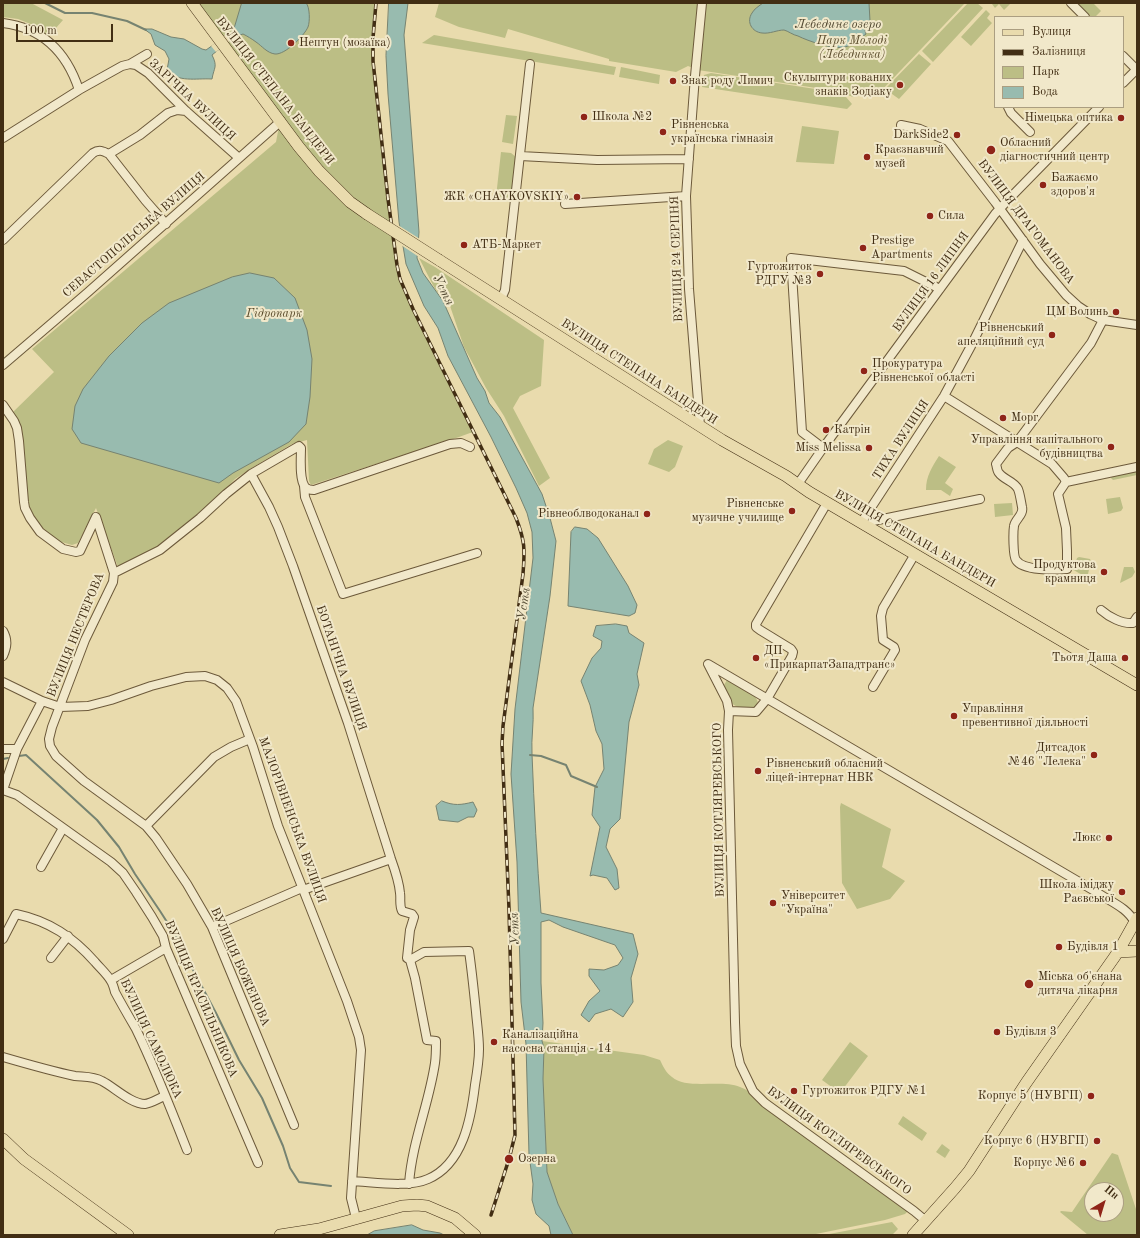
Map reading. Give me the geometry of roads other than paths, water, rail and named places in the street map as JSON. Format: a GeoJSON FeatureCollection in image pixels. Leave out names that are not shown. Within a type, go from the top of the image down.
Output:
{"type":"FeatureCollection","features":[{"type":"Feature","properties":{"kind":"main road","name":"ВУЛИЦЯ СТЕПАНА БАНДЕРИ"},"geometry":{"type":"LineString","coordinates":[[192,3],[280,122],[319,171],[350,202],[722,440],[780,472],[827,503],[1137,685]]}},
{"type":"Feature","properties":{"kind":"main road"},"geometry":{"type":"LineString","coordinates":[[914,1235],[969,1171],[1026,1083],[1118,952],[1136,923]]}},
{"type":"Feature","properties":{"kind":"main road"},"geometry":{"type":"LineString","coordinates":[[1118,952],[1137,951]]}},
{"type":"Feature","properties":{"kind":"main road"},"geometry":{"type":"LineString","coordinates":[[3,1138],[24,1159],[128,1235]]}},
{"type":"Feature","properties":{"kind":"main road"},"geometry":{"type":"LineString","coordinates":[[280,1235],[320,1229],[402,1206],[417,1205],[427,1206],[454,1218],[475,1235]]}},
{"type":"Feature","properties":{"kind":"street","name":"ВУЛИЦЯ 24 СЕРПНЯ"},"geometry":{"type":"LineString","coordinates":[[700,426],[689,289],[686,196],[702,3]]}},
{"type":"Feature","properties":{"kind":"street"},"geometry":{"type":"LineString","coordinates":[[1071,3],[1084,16]]}},
{"type":"Feature","properties":{"kind":"street"},"geometry":{"type":"LineString","coordinates":[[3,23],[27,30],[50,43],[74,76],[78,90]]}},
{"type":"Feature","properties":{"kind":"street"},"geometry":{"type":"LineString","coordinates":[[130,64],[147,54]]}},
{"type":"Feature","properties":{"kind":"street"},"geometry":{"type":"LineString","coordinates":[[1124,57],[1137,69],[1124,82]]}},
{"type":"Feature","properties":{"kind":"street","name":"ЗАРІЧНА ВУЛИЦЯ"},"geometry":{"type":"LineString","coordinates":[[3,138],[78,90],[122,66],[130,64],[136,65],[148,73],[186,112],[239,158]]}},
{"type":"Feature","properties":{"kind":"street"},"geometry":{"type":"LineString","coordinates":[[501,299],[505,290],[530,64]]}},
{"type":"Feature","properties":{"kind":"street"},"geometry":{"type":"LineString","coordinates":[[1008,108],[1011,113],[1030,132]]}},
{"type":"Feature","properties":{"kind":"street","name":"ВУЛИЦЯ 16 ЛИПНЯ"},"geometry":{"type":"LineString","coordinates":[[798,484],[1000,208],[1098,108]]}},
{"type":"Feature","properties":{"kind":"street"},"geometry":{"type":"LineString","coordinates":[[109,154],[140,135],[168,113],[177,110],[186,112]]}},
{"type":"Feature","properties":{"kind":"street","name":"СЕВАСТОПОЛЬСЬКА ВУЛИЦЯ"},"geometry":{"type":"LineString","coordinates":[[3,365],[87,294],[280,122]]}},
{"type":"Feature","properties":{"kind":"street","name":"ВУЛИЦЯ ДРАГОМАНОВА"},"geometry":{"type":"LineString","coordinates":[[901,124],[920,129],[948,141],[1024,240],[1040,264],[1066,295],[1090,314],[1102,320],[1137,325]]}},
{"type":"Feature","properties":{"kind":"street"},"geometry":{"type":"LineString","coordinates":[[3,240],[93,153],[98,150],[109,154],[166,224]]}},
{"type":"Feature","properties":{"kind":"street"},"geometry":{"type":"LineString","coordinates":[[520,156],[598,160],[688,159]]}},
{"type":"Feature","properties":{"kind":"street"},"geometry":{"type":"LineString","coordinates":[[565,204],[686,196]]}},
{"type":"Feature","properties":{"kind":"street","name":"ТИХА ВУЛИЦЯ"},"geometry":{"type":"LineString","coordinates":[[865,525],[944,396],[971,346],[1024,240]]}},
{"type":"Feature","properties":{"kind":"street"},"geometry":{"type":"LineString","coordinates":[[823,448],[802,432],[791,258],[904,271],[940,289]]}},
{"type":"Feature","properties":{"kind":"street"},"geometry":{"type":"LineString","coordinates":[[1102,320],[1091,343],[1017,442],[1008,448],[996,464],[999,473],[1013,483],[1018,489],[1023,509],[1022,514],[1014,525],[1014,554],[1016,560],[1020,564],[1035,568],[1054,570],[1067,569],[1066,528],[1058,494],[1066,482],[1137,467]]}},
{"type":"Feature","properties":{"kind":"street"},"geometry":{"type":"LineString","coordinates":[[944,396],[1052,464],[1066,482]]}},
{"type":"Feature","properties":{"kind":"street"},"geometry":{"type":"LineString","coordinates":[[3,405],[17,428],[24,502],[30,518],[40,532],[51,541],[63,549],[76,552],[80,550],[96,517],[114,573]]}},
{"type":"Feature","properties":{"kind":"street"},"geometry":{"type":"LineString","coordinates":[[304,486],[308,489],[314,490],[450,444],[461,443],[470,447]]}},
{"type":"Feature","properties":{"kind":"street"},"geometry":{"type":"LineString","coordinates":[[251,474],[299,446],[301,448],[301,475],[305,497],[343,594],[477,553]]}},
{"type":"Feature","properties":{"kind":"street","name":"ВУЛИЦЯ НЕСТЕРОВА"},"geometry":{"type":"LineString","coordinates":[[60,707],[85,640],[113,582],[114,573],[160,550],[251,474]]}},
{"type":"Feature","properties":{"kind":"street","name":"БОТАНІЧНА ВУЛИЦЯ"},"geometry":{"type":"LineString","coordinates":[[251,474],[269,507],[293,566],[348,723],[398,883],[401,894],[400,906],[402,911],[412,914],[414,917],[410,930],[407,958],[410,960],[415,978],[427,1040],[436,1041],[435,1062],[417,1137],[409,1184]]}},
{"type":"Feature","properties":{"kind":"street"},"geometry":{"type":"LineString","coordinates":[[865,525],[873,521],[980,499]]}},
{"type":"Feature","properties":{"kind":"street","name":"ВУЛИЦЯ КОТЛЯРЕВСЬКОГО"},"geometry":{"type":"LineString","coordinates":[[827,503],[756,624],[756,627],[793,652],[767,699],[756,712],[729,712],[728,730],[736,1046],[740,1064],[753,1091],[765,1103],[908,1206],[926,1221]]}},
{"type":"Feature","properties":{"kind":"street"},"geometry":{"type":"LineString","coordinates":[[873,687],[895,650],[894,647],[883,640],[881,616],[883,608],[915,554]]}},
{"type":"Feature","properties":{"kind":"street"},"geometry":{"type":"LineString","coordinates":[[1101,610],[1106,615],[1127,624],[1133,623],[1137,617]]}},
{"type":"Feature","properties":{"kind":"street"},"geometry":{"type":"LineString","coordinates":[[3,631],[7,641],[3,656]]}},
{"type":"Feature","properties":{"kind":"street"},"geometry":{"type":"LineString","coordinates":[[729,712],[727,701],[708,664],[1098,893],[1127,911],[1136,923]]}},
{"type":"Feature","properties":{"kind":"street","name":"МАЛОРІВНЕНСЬКА ВУЛИЦЯ"},"geometry":{"type":"LineString","coordinates":[[3,682],[42,701],[60,707],[88,706],[111,700],[151,686],[186,677],[205,676],[217,680],[227,688],[236,701],[278,826],[347,1001],[359,1037],[361,1050],[351,1198],[356,1218]]}},
{"type":"Feature","properties":{"kind":"street"},"geometry":{"type":"LineString","coordinates":[[3,790],[17,749],[42,701]]}},
{"type":"Feature","properties":{"kind":"street","name":"ВУЛИЦЯ БОЖЕНОВА"},"geometry":{"type":"LineString","coordinates":[[60,707],[52,728],[50,746],[56,756],[84,781],[146,826],[156,838],[187,884],[212,927],[294,1125]]}},
{"type":"Feature","properties":{"kind":"street"},"geometry":{"type":"LineString","coordinates":[[146,826],[214,757],[231,747],[250,739]]}},
{"type":"Feature","properties":{"kind":"street"},"geometry":{"type":"LineString","coordinates":[[3,750],[17,749]]}},
{"type":"Feature","properties":{"kind":"street","name":"ВУЛИЦЯ КРАСИЛЬНИКОВА"},"geometry":{"type":"LineString","coordinates":[[3,790],[17,795],[106,859],[123,873],[163,936],[166,948],[258,1163]]}},
{"type":"Feature","properties":{"kind":"street"},"geometry":{"type":"LineString","coordinates":[[41,867],[63,828]]}},
{"type":"Feature","properties":{"kind":"street"},"geometry":{"type":"LineString","coordinates":[[212,927],[303,889],[391,859]]}},
{"type":"Feature","properties":{"kind":"street","name":"ВУЛИЦЯ САМОЛЮКА"},"geometry":{"type":"LineString","coordinates":[[3,939],[16,914],[33,918],[50,925],[68,936],[90,956],[110,980],[136,1029],[187,1150]]}},
{"type":"Feature","properties":{"kind":"street"},"geometry":{"type":"LineString","coordinates":[[51,958],[68,936]]}},
{"type":"Feature","properties":{"kind":"street"},"geometry":{"type":"LineString","coordinates":[[110,980],[166,948]]}},
{"type":"Feature","properties":{"kind":"street"},"geometry":{"type":"LineString","coordinates":[[352,1181],[409,1184],[429,1179],[438,1173],[452,1159],[469,1121],[473,1104],[479,1049],[473,979],[469,952],[424,952],[410,960]]}},
{"type":"Feature","properties":{"kind":"street"},"geometry":{"type":"LineString","coordinates":[[3,1057],[76,1076],[93,1077],[107,1084],[126,1097],[145,1104],[165,1096]]}},
{"type":"Feature","properties":{"kind":"water"},"geometry":{"type":"Polygon","coordinates":[[[242,3],[306,3],[309,15],[308,27],[303,35],[294,44],[284,51],[275,54],[243,34],[234,37],[212,55],[215,67],[212,79],[188,79],[176,77],[171,74],[167,70],[169,59],[165,51],[155,45],[151,34],[144,29],[152,29],[171,37],[184,39],[206,50],[233,31],[242,3]]]}},
{"type":"Feature","properties":{"kind":"water"},"geometry":{"type":"Polygon","coordinates":[[[389,3],[408,3],[404,35],[419,232],[417,258],[423,273],[443,301],[477,378],[485,391],[489,403],[500,417],[542,494],[556,541],[550,596],[533,708],[532,754],[541,913],[633,934],[638,954],[631,978],[633,1002],[623,1017],[611,1009],[595,1014],[589,1022],[581,1015],[589,1001],[600,991],[589,976],[589,969],[604,970],[618,965],[623,958],[615,945],[563,927],[549,920],[541,922],[542,1041],[544,1048],[543,1079],[547,1172],[558,1204],[573,1235],[551,1235],[549,1226],[536,1214],[532,1200],[533,1184],[529,1155],[526,1044],[521,1002],[517,862],[511,774],[515,709],[533,558],[532,532],[527,513],[516,488],[448,356],[438,328],[424,306],[406,264],[399,222],[388,94],[386,56],[389,3]]]}},
{"type":"Feature","properties":{"kind":"water","name":"Лебедине озеро"},"geometry":{"type":"Polygon","coordinates":[[[763,3],[869,3],[870,21],[865,27],[866,34],[851,45],[840,48],[828,46],[794,35],[784,30],[765,33],[755,31],[750,23],[750,16],[754,10],[763,3]]]}},
{"type":"Feature","properties":{"kind":"water"},"geometry":{"type":"Polygon","coordinates":[[[250,273],[274,278],[295,298],[307,330],[312,359],[310,397],[306,424],[289,442],[233,473],[219,483],[81,443],[72,429],[75,406],[83,389],[109,356],[142,323],[169,303],[232,277],[250,273]]]}},
{"type":"Feature","properties":{"kind":"water"},"geometry":{"type":"Polygon","coordinates":[[[575,527],[587,529],[598,538],[628,586],[637,605],[635,613],[629,616],[568,606],[571,532],[575,527]]]}},
{"type":"Feature","properties":{"kind":"water"},"geometry":{"type":"Polygon","coordinates":[[[616,624],[627,626],[629,633],[644,643],[637,674],[639,685],[629,722],[620,819],[610,829],[606,847],[617,869],[619,888],[615,890],[607,878],[593,875],[590,876],[600,827],[592,815],[595,787],[604,769],[602,744],[596,731],[590,705],[581,681],[592,658],[601,648],[602,641],[593,636],[596,626],[616,624]]]}},
{"type":"Feature","properties":{"kind":"water"},"geometry":{"type":"Polygon","coordinates":[[[442,801],[450,804],[465,804],[473,802],[477,810],[474,817],[468,817],[458,822],[439,820],[436,806],[442,801]]]}},
{"type":"Feature","properties":{"kind":"water"},"geometry":{"type":"Polygon","coordinates":[[[412,1225],[423,1230],[444,1235],[367,1235],[374,1231],[412,1225]]]}},
{"type":"Feature","properties":{"kind":"waterway"},"geometry":{"type":"LineString","coordinates":[[45,3],[65,13],[92,13],[127,21],[146,30]]}},
{"type":"Feature","properties":{"kind":"waterway"},"geometry":{"type":"LineString","coordinates":[[19,756],[26,755],[97,820],[119,847],[183,947],[191,966],[239,1060],[262,1098],[283,1146],[290,1168],[299,1182],[331,1186]]}},
{"type":"Feature","properties":{"kind":"waterway"},"geometry":{"type":"LineString","coordinates":[[530,755],[541,756],[566,765],[571,776],[597,787]]}},
{"type":"Feature","properties":{"kind":"waterway"},"geometry":{"type":"LineString","coordinates":[[3,759],[8,758]]}},
{"type":"Feature","properties":{"kind":"railway"},"geometry":{"type":"LineString","coordinates":[[376,3],[373,61],[388,199],[400,279],[413,309],[516,518],[524,545],[523,574],[503,726],[502,744],[509,909],[515,1135],[491,1215]]}},
{"type":"Feature","properties":{"kind":"place","name":"Нептун (мозаїка)"},"geometry":{"type":"Point","coordinates":[291,43]}},
{"type":"Feature","properties":{"kind":"place","name":"Знак роду Лимич"},"geometry":{"type":"Point","coordinates":[673,81]}},
{"type":"Feature","properties":{"kind":"place","name":"Скульптури кованих знаків Зодіаку"},"geometry":{"type":"Point","coordinates":[900,85]}},
{"type":"Feature","properties":{"kind":"place","name":"Школа №2"},"geometry":{"type":"Point","coordinates":[584,117]}},
{"type":"Feature","properties":{"kind":"place","name":"Німецька оптика"},"geometry":{"type":"Point","coordinates":[1121,118]}},
{"type":"Feature","properties":{"kind":"place","name":"Рівненська українська гімназія"},"geometry":{"type":"Point","coordinates":[663,132]}},
{"type":"Feature","properties":{"kind":"place","name":"DarkSide2"},"geometry":{"type":"Point","coordinates":[957,135]}},
{"type":"Feature","properties":{"kind":"place","name":"Обласний діагностичний центр"},"geometry":{"type":"Point","coordinates":[991,150]}},
{"type":"Feature","properties":{"kind":"place","name":"Краєзнавчий музей"},"geometry":{"type":"Point","coordinates":[867,157]}},
{"type":"Feature","properties":{"kind":"place","name":"Бажаємо здоров'я"},"geometry":{"type":"Point","coordinates":[1043,185]}},
{"type":"Feature","properties":{"kind":"place","name":"ЖК «CHAYKOVSKIY»"},"geometry":{"type":"Point","coordinates":[577,197]}},
{"type":"Feature","properties":{"kind":"place","name":"Сила"},"geometry":{"type":"Point","coordinates":[930,216]}},
{"type":"Feature","properties":{"kind":"place","name":"АТБ-Маркет"},"geometry":{"type":"Point","coordinates":[464,245]}},
{"type":"Feature","properties":{"kind":"place","name":"Prestige Apartments"},"geometry":{"type":"Point","coordinates":[863,248]}},
{"type":"Feature","properties":{"kind":"place","name":"Гуртожиток РДГУ №3"},"geometry":{"type":"Point","coordinates":[820,274]}},
{"type":"Feature","properties":{"kind":"place","name":"ЦМ Волинь"},"geometry":{"type":"Point","coordinates":[1116,312]}},
{"type":"Feature","properties":{"kind":"place","name":"Рівненський апеляційний суд"},"geometry":{"type":"Point","coordinates":[1052,335]}},
{"type":"Feature","properties":{"kind":"place","name":"Прокуратура Рівненської області"},"geometry":{"type":"Point","coordinates":[864,371]}},
{"type":"Feature","properties":{"kind":"place","name":"Морг"},"geometry":{"type":"Point","coordinates":[1003,418]}},
{"type":"Feature","properties":{"kind":"place","name":"Катрін"},"geometry":{"type":"Point","coordinates":[826,430]}},
{"type":"Feature","properties":{"kind":"place","name":"Управління капітального будівництва"},"geometry":{"type":"Point","coordinates":[1111,447]}},
{"type":"Feature","properties":{"kind":"place","name":"Miss Melissa"},"geometry":{"type":"Point","coordinates":[869,448]}},
{"type":"Feature","properties":{"kind":"place","name":"Рівненське музичне училище"},"geometry":{"type":"Point","coordinates":[792,511]}},
{"type":"Feature","properties":{"kind":"place","name":"Рівнеоблводоканал"},"geometry":{"type":"Point","coordinates":[647,514]}},
{"type":"Feature","properties":{"kind":"place","name":"Продуктова крамниця"},"geometry":{"type":"Point","coordinates":[1104,572]}},
{"type":"Feature","properties":{"kind":"place","name":"ДП «ПрикарпатЗападтранс»"},"geometry":{"type":"Point","coordinates":[756,658]}},
{"type":"Feature","properties":{"kind":"place","name":"Тьотя Даша"},"geometry":{"type":"Point","coordinates":[1125,658]}},
{"type":"Feature","properties":{"kind":"place","name":"Управління превентивної діяльності"},"geometry":{"type":"Point","coordinates":[954,716]}},
{"type":"Feature","properties":{"kind":"place","name":"Дитсадок №46 \"Лелека\""},"geometry":{"type":"Point","coordinates":[1094,755]}},
{"type":"Feature","properties":{"kind":"place","name":"Рівненський обласний ліцей-інтернат НВК"},"geometry":{"type":"Point","coordinates":[758,771]}},
{"type":"Feature","properties":{"kind":"place","name":"Люкс"},"geometry":{"type":"Point","coordinates":[1109,838]}},
{"type":"Feature","properties":{"kind":"place","name":"Школа іміджу Раєвської"},"geometry":{"type":"Point","coordinates":[1122,892]}},
{"type":"Feature","properties":{"kind":"place","name":"Університет \"Україна\""},"geometry":{"type":"Point","coordinates":[773,903]}},
{"type":"Feature","properties":{"kind":"place","name":"Будівля 1"},"geometry":{"type":"Point","coordinates":[1059,947]}},
{"type":"Feature","properties":{"kind":"place","name":"Міська об'єнана дитяча лікарня"},"geometry":{"type":"Point","coordinates":[1029,984]}},
{"type":"Feature","properties":{"kind":"place","name":"Будівля 3"},"geometry":{"type":"Point","coordinates":[997,1032]}},
{"type":"Feature","properties":{"kind":"place","name":"Каналізаційна насосна станція - 14"},"geometry":{"type":"Point","coordinates":[494,1042]}},
{"type":"Feature","properties":{"kind":"place","name":"Гуртожиток РДГУ №1"},"geometry":{"type":"Point","coordinates":[794,1091]}},
{"type":"Feature","properties":{"kind":"place","name":"Корпус 5 (НУВГП)"},"geometry":{"type":"Point","coordinates":[1091,1096]}},
{"type":"Feature","properties":{"kind":"place","name":"Корпус 6 (НУВГП)"},"geometry":{"type":"Point","coordinates":[1097,1141]}},
{"type":"Feature","properties":{"kind":"place","name":"Озерна"},"geometry":{"type":"Point","coordinates":[509,1159]}},
{"type":"Feature","properties":{"kind":"place","name":"Корпус №6"},"geometry":{"type":"Point","coordinates":[1083,1163]}},
{"type":"Feature","properties":{"kind":"park label","name":"Парк Молоді (Лебединка)"},"geometry":{"type":"Point","coordinates":[852,48]}},
{"type":"Feature","properties":{"kind":"park label","name":"Гідропарк"},"geometry":{"type":"Point","coordinates":[274,314]}},
{"type":"Feature","properties":{"kind":"water label","name":"Устя"},"geometry":{"type":"Point","coordinates":[443,290]}},
{"type":"Feature","properties":{"kind":"water label","name":"Устя"},"geometry":{"type":"Point","coordinates":[524,604]}},
{"type":"Feature","properties":{"kind":"water label","name":"Устя"},"geometry":{"type":"Point","coordinates":[515,929]}}]}
